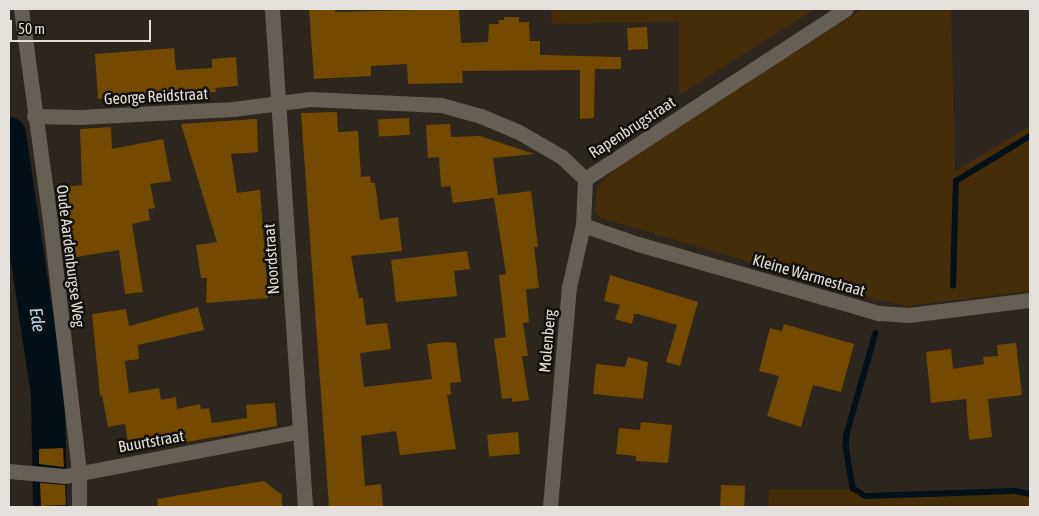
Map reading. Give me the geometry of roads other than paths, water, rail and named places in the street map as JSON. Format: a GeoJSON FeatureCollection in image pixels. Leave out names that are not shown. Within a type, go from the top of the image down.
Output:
{"type":"FeatureCollection","features":[{"type":"Feature","properties":{"kind":"street","name":"Oude Aardenburgse Weg"},"geometry":{"type":"LineString","coordinates":[[21,9],[34,116],[50,221],[72,474],[79,507]]}},
{"type":"Feature","properties":{"kind":"street","name":"Noordstraat"},"geometry":{"type":"LineString","coordinates":[[272,9],[305,507]]}},
{"type":"Feature","properties":{"kind":"street","name":"Rapenbrugstraat"},"geometry":{"type":"LineString","coordinates":[[279,104],[310,99],[441,105],[481,116],[517,131],[562,157],[585,179],[846,9]]}},
{"type":"Feature","properties":{"kind":"street","name":"George Reidstraat"},"geometry":{"type":"LineString","coordinates":[[34,116],[80,117],[279,104]]}},
{"type":"Feature","properties":{"kind":"street","name":"Molenberg"},"geometry":{"type":"LineString","coordinates":[[550,507],[569,287],[583,225],[585,179]]}},
{"type":"Feature","properties":{"kind":"street","name":"Kleine Warmestraat"},"geometry":{"type":"LineString","coordinates":[[583,225],[638,244],[879,314],[909,315],[1030,300]]}},
{"type":"Feature","properties":{"kind":"street","name":"Buurtstraat"},"geometry":{"type":"LineString","coordinates":[[9,471],[40,475],[72,474],[300,431]]}},
{"type":"Feature","properties":{"kind":"waterway","name":"Ede"},"geometry":{"type":"LineString","coordinates":[[9,134],[48,396],[50,507]]}},
{"type":"Feature","properties":{"kind":"waterway"},"geometry":{"type":"LineString","coordinates":[[953,286],[956,181],[1030,136]]}},
{"type":"Feature","properties":{"kind":"waterway"},"geometry":{"type":"LineString","coordinates":[[876,333],[847,434],[846,446],[853,488],[866,496],[1015,491],[1030,494]]}}]}
